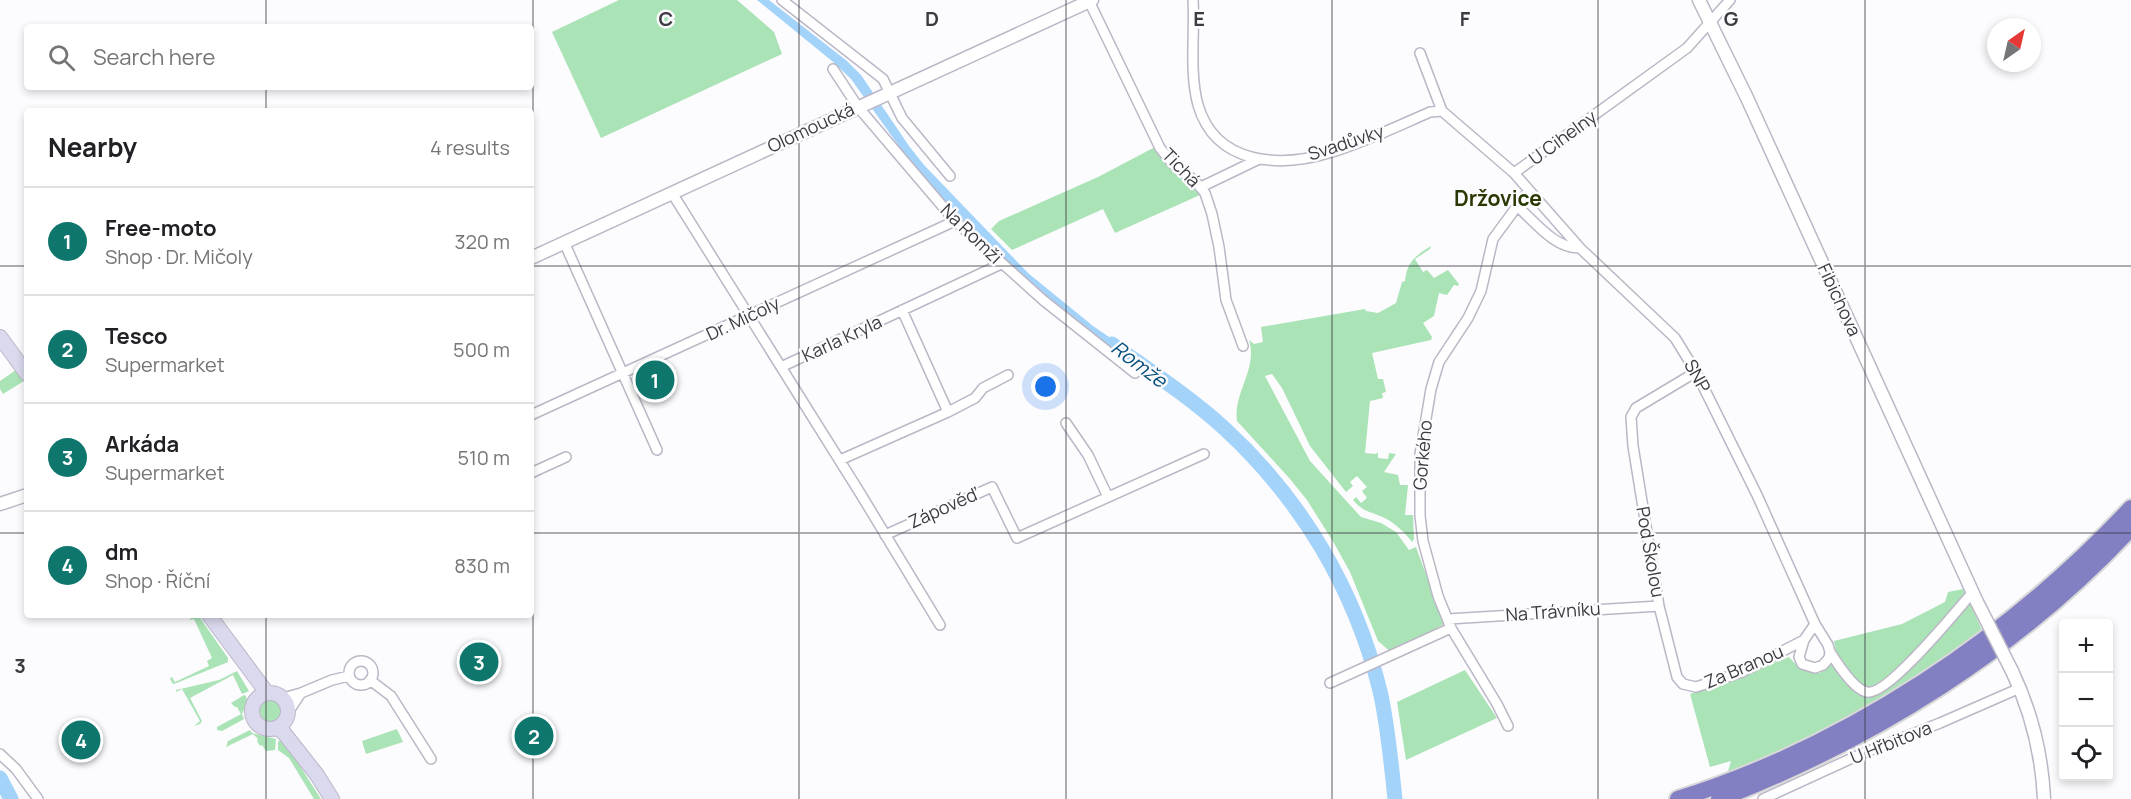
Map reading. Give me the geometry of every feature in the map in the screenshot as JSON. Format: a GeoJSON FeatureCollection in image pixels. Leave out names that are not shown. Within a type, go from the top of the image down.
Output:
{"type":"FeatureCollection","features":[{"type":"Feature","properties":{"kind":"highway"},"geometry":{"type":"LineString","coordinates":[[1678,799],[1746,775],[1830,735],[1907,692],[2034,600],[2082,557],[2131,508]]}},
{"type":"Feature","properties":{"kind":"highway"},"geometry":{"type":"LineString","coordinates":[[1719,799],[1830,750],[1915,703],[1964,670],[2037,615],[2131,528]]}},
{"type":"Feature","properties":{"kind":"main road"},"geometry":{"type":"LineString","coordinates":[[0,337],[24,370]]}},
{"type":"Feature","properties":{"kind":"main road"},"geometry":{"type":"LineString","coordinates":[[211,618],[262,696]]}},
{"type":"Feature","properties":{"kind":"main road"},"geometry":{"type":"LineString","coordinates":[[284,720],[267,729],[255,721],[252,707],[262,696],[278,694],[283,698],[284,720],[332,799]]}},
{"type":"Feature","properties":{"kind":"street","name":"Na Romži"},"geometry":{"type":"LineString","coordinates":[[782,0],[879,75],[887,94],[902,118],[950,176]]}},
{"type":"Feature","properties":{"kind":"street","name":"Svadůvky"},"geometry":{"type":"LineString","coordinates":[[1193,0],[1195,87],[1204,122],[1222,143],[1257,160],[1303,158],[1331,152],[1430,112],[1442,111]]}},
{"type":"Feature","properties":{"kind":"street","name":"Fibichova"},"geometry":{"type":"LineString","coordinates":[[1699,0],[1747,98],[1975,597],[2020,688],[2040,756],[2044,799]]}},
{"type":"Feature","properties":{"kind":"street","name":"U Cihelny"},"geometry":{"type":"LineString","coordinates":[[1420,52],[1442,111],[1514,173],[1687,48],[1730,0]]}},
{"type":"Feature","properties":{"kind":"street","name":"Olomoucká"},"geometry":{"type":"LineString","coordinates":[[534,257],[1090,1]]}},
{"type":"Feature","properties":{"kind":"street","name":"Tichá"},"geometry":{"type":"LineString","coordinates":[[1090,1],[1160,148],[1172,163],[1201,187],[1212,214],[1226,300],[1243,346]]}},
{"type":"Feature","properties":{"kind":"street","name":"Na Romži"},"geometry":{"type":"LineString","coordinates":[[833,69],[858,107],[955,221],[1043,300],[1135,374]]}},
{"type":"Feature","properties":{"kind":"street"},"geometry":{"type":"LineString","coordinates":[[1201,187],[1257,160]]}},
{"type":"Feature","properties":{"kind":"street","name":"SNP"},"geometry":{"type":"LineString","coordinates":[[1514,173],[1580,248],[1675,338],[1696,372],[1757,495],[1815,624],[1830,652],[1856,686],[1863,692],[1874,692],[1898,675],[1975,597]]}},
{"type":"Feature","properties":{"kind":"street","name":"Gorkého"},"geometry":{"type":"LineString","coordinates":[[1508,726],[1449,623],[1438,596],[1423,541],[1419,490],[1420,454],[1431,389],[1439,362],[1468,318],[1481,291],[1493,239],[1529,189]]}},
{"type":"Feature","properties":{"kind":"street"},"geometry":{"type":"LineString","coordinates":[[672,193],[840,460],[940,625]]}},
{"type":"Feature","properties":{"kind":"street"},"geometry":{"type":"LineString","coordinates":[[1517,206],[1557,242],[1570,248],[1580,248]]}},
{"type":"Feature","properties":{"kind":"street","name":"Dr. Mičoly"},"geometry":{"type":"LineString","coordinates":[[534,414],[955,221]]}},
{"type":"Feature","properties":{"kind":"street"},"geometry":{"type":"LineString","coordinates":[[564,242],[657,450]]}},
{"type":"Feature","properties":{"kind":"street","name":"Karla Kryla"},"geometry":{"type":"LineString","coordinates":[[782,367],[1001,264]]}},
{"type":"Feature","properties":{"kind":"street","name":"Karla Kryla"},"geometry":{"type":"LineString","coordinates":[[902,310],[948,412]]}},
{"type":"Feature","properties":{"kind":"street","name":"Pod Školou"},"geometry":{"type":"LineString","coordinates":[[1683,684],[1675,672],[1659,606],[1633,446],[1631,417],[1636,408],[1696,372]]}},
{"type":"Feature","properties":{"kind":"street"},"geometry":{"type":"LineString","coordinates":[[840,460],[948,412],[975,398],[983,388],[1008,375]]}},
{"type":"Feature","properties":{"kind":"street"},"geometry":{"type":"LineString","coordinates":[[1066,423],[1088,455],[1108,497]]}},
{"type":"Feature","properties":{"kind":"street","name":"Zápověď"},"geometry":{"type":"LineString","coordinates":[[885,535],[992,487],[1017,538],[1204,454]]}},
{"type":"Feature","properties":{"kind":"street"},"geometry":{"type":"LineString","coordinates":[[534,471],[566,457]]}},
{"type":"Feature","properties":{"kind":"street"},"geometry":{"type":"LineString","coordinates":[[0,504],[23,496]]}},
{"type":"Feature","properties":{"kind":"street","name":"Na Trávníku"},"geometry":{"type":"LineString","coordinates":[[1449,623],[1659,606]]}},
{"type":"Feature","properties":{"kind":"street"},"geometry":{"type":"LineString","coordinates":[[1330,683],[1378,662],[1449,623]]}},
{"type":"Feature","properties":{"kind":"street"},"geometry":{"type":"LineString","coordinates":[[1815,624],[1804,640],[1799,657],[1802,664],[1808,667],[1823,665],[1829,658],[1830,652]]}},
{"type":"Feature","properties":{"kind":"street","name":"Za Branou"},"geometry":{"type":"LineString","coordinates":[[1683,684],[1696,687],[1743,672],[1804,640]]}},
{"type":"Feature","properties":{"kind":"street"},"geometry":{"type":"LineString","coordinates":[[362,660],[369,663],[373,670],[370,680],[360,685],[353,682],[349,676],[352,664],[362,660]]}},
{"type":"Feature","properties":{"kind":"street"},"geometry":{"type":"LineString","coordinates":[[283,698],[349,676]]}},
{"type":"Feature","properties":{"kind":"street"},"geometry":{"type":"LineString","coordinates":[[370,680],[391,696],[431,759]]}},
{"type":"Feature","properties":{"kind":"street","name":"U Hřbitova"},"geometry":{"type":"LineString","coordinates":[[1763,799],[1861,754],[2020,688]]}},
{"type":"Feature","properties":{"kind":"street"},"geometry":{"type":"LineString","coordinates":[[284,720],[302,693]]}},
{"type":"Feature","properties":{"kind":"street"},"geometry":{"type":"LineString","coordinates":[[0,754],[16,770],[38,799]]}},
{"type":"Feature","properties":{"kind":"green space"},"geometry":{"type":"Polygon","coordinates":[[[619,0],[737,0],[774,32],[782,54],[601,138],[552,32],[619,0]]]}},
{"type":"Feature","properties":{"kind":"green space"},"geometry":{"type":"Polygon","coordinates":[[[1155,147],[1164,161],[1200,195],[1115,233],[1103,209],[1012,250],[991,229],[999,221],[1098,177],[1155,147]]]}},
{"type":"Feature","properties":{"kind":"green space"},"geometry":{"type":"Polygon","coordinates":[[[1431,246],[1415,259],[1423,272],[1427,270],[1434,278],[1448,270],[1459,284],[1454,285],[1447,295],[1439,293],[1434,316],[1423,323],[1432,337],[1431,340],[1372,353],[1378,379],[1383,379],[1386,392],[1382,393],[1383,398],[1370,401],[1365,453],[1376,454],[1378,452],[1378,458],[1388,459],[1389,453],[1396,454],[1384,472],[1398,475],[1400,485],[1408,485],[1405,515],[1413,515],[1414,539],[1412,542],[1393,523],[1357,505],[1353,500],[1356,497],[1361,503],[1367,498],[1362,491],[1367,487],[1357,476],[1350,482],[1353,486],[1346,492],[1310,446],[1282,388],[1272,374],[1265,376],[1310,461],[1361,517],[1381,523],[1396,532],[1409,550],[1416,547],[1444,624],[1392,653],[1378,641],[1350,572],[1307,500],[1237,421],[1237,411],[1250,361],[1249,340],[1254,344],[1263,342],[1261,327],[1365,309],[1378,313],[1396,303],[1410,264],[1416,256],[1431,246]]]}},
{"type":"Feature","properties":{"kind":"green space"},"geometry":{"type":"Polygon","coordinates":[[[16,370],[24,381],[3,394],[0,381],[16,370]]]}},
{"type":"Feature","properties":{"kind":"green space"},"geometry":{"type":"Polygon","coordinates":[[[1963,589],[1983,632],[1853,715],[1807,739],[1727,775],[1731,761],[1710,767],[1690,694],[1789,657],[1801,670],[1820,673],[1837,658],[1834,641],[1902,624],[1945,602],[1948,592],[1963,589]]]}},
{"type":"Feature","properties":{"kind":"green space"},"geometry":{"type":"Polygon","coordinates":[[[191,618],[200,618],[228,658],[228,662],[174,684],[170,678],[172,677],[175,682],[209,666],[207,661],[212,658],[194,619],[190,620],[191,618]]]}},
{"type":"Feature","properties":{"kind":"green space"},"geometry":{"type":"Polygon","coordinates":[[[1465,670],[1497,718],[1406,760],[1397,702],[1465,670]]]}},
{"type":"Feature","properties":{"kind":"green space"},"geometry":{"type":"Polygon","coordinates":[[[237,671],[249,691],[242,694],[233,675],[190,698],[202,721],[194,726],[200,721],[182,689],[176,692],[176,690],[219,680],[237,671]]]}},
{"type":"Feature","properties":{"kind":"green space"},"geometry":{"type":"Polygon","coordinates":[[[244,695],[247,703],[242,714],[244,719],[222,731],[217,730],[217,727],[241,714],[231,703],[244,695]]]}},
{"type":"Feature","properties":{"kind":"green space"},"geometry":{"type":"Polygon","coordinates":[[[271,700],[279,703],[282,711],[279,719],[271,722],[263,719],[260,711],[263,703],[271,700]]]}},
{"type":"Feature","properties":{"kind":"green space"},"geometry":{"type":"Polygon","coordinates":[[[397,729],[403,742],[366,754],[362,741],[397,729]]]}},
{"type":"Feature","properties":{"kind":"green space"},"geometry":{"type":"Polygon","coordinates":[[[250,730],[252,733],[276,739],[275,750],[266,751],[253,734],[226,747],[228,741],[250,730]]]}},
{"type":"Feature","properties":{"kind":"green space"},"geometry":{"type":"Polygon","coordinates":[[[282,738],[321,799],[314,799],[289,758],[278,750],[278,742],[282,738]]]}},
{"type":"Feature","properties":{"kind":"water"},"geometry":{"type":"Polygon","coordinates":[[[757,0],[769,0],[847,61],[861,75],[924,165],[1028,273],[1093,326],[1131,352],[1125,360],[1029,283],[961,219],[906,156],[851,79],[757,0]]]}},
{"type":"Feature","properties":{"kind":"waterway","name":"Romže"},"geometry":{"type":"LineString","coordinates":[[1112,344],[1184,395],[1225,429],[1278,485],[1322,548],[1356,617],[1369,653],[1385,718],[1395,799]]}},
{"type":"Feature","properties":{"kind":"waterway"},"geometry":{"type":"LineString","coordinates":[[0,778],[11,799]]}},
{"type":"Feature","properties":{"kind":"place","name":"Free-moto"},"geometry":{"type":"Point","coordinates":[655,380]}},
{"type":"Feature","properties":{"kind":"place","name":"Arkáda"},"geometry":{"type":"Point","coordinates":[479,662]}},
{"type":"Feature","properties":{"kind":"place","name":"Tesco"},"geometry":{"type":"Point","coordinates":[534,736]}},
{"type":"Feature","properties":{"kind":"place","name":"dm"},"geometry":{"type":"Point","coordinates":[81,740]}},
{"type":"Feature","properties":{"kind":"district","name":"Držovice"},"geometry":{"type":"Point","coordinates":[1498,199]}}]}
